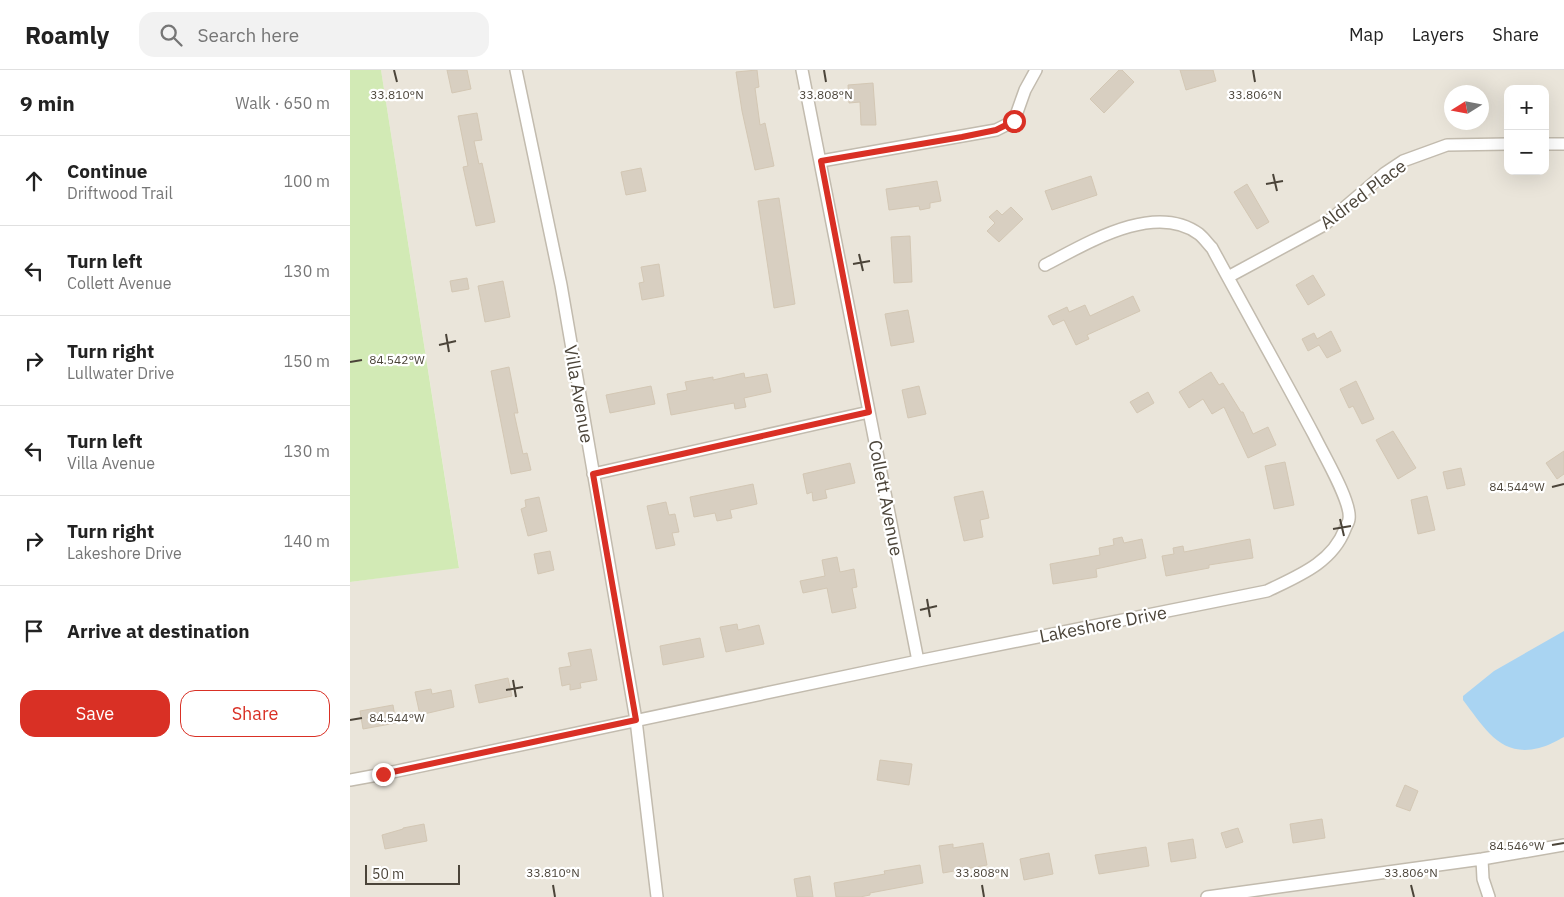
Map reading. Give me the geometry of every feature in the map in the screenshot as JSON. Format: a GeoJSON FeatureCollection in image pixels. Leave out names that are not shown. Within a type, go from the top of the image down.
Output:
{"type":"FeatureCollection","features":[{"type":"Feature","properties":{"kind":"street","name":"Villa Avenue"},"geometry":{"type":"LineString","coordinates":[[516,70],[561,285],[636,720],[657,897]]}},
{"type":"Feature","properties":{"kind":"street","name":"Collett Avenue"},"geometry":{"type":"LineString","coordinates":[[802,70],[918,661]]}},
{"type":"Feature","properties":{"kind":"street"},"geometry":{"type":"LineString","coordinates":[[821,161],[996,130],[1014,121],[1024,90],[1036,70]]}},
{"type":"Feature","properties":{"kind":"street","name":"Aldred Place"},"geometry":{"type":"LineString","coordinates":[[1228,277],[1324,225],[1385,173],[1403,161],[1447,145],[1504,144]]}},
{"type":"Feature","properties":{"kind":"street"},"geometry":{"type":"LineString","coordinates":[[1549,144],[1564,144]]}},
{"type":"Feature","properties":{"kind":"street","name":"Lakeshore Drive"},"geometry":{"type":"LineString","coordinates":[[350,780],[918,661],[1267,591],[1308,571],[1329,555],[1342,537],[1350,517],[1345,498],[1291,392],[1212,248],[1199,234],[1179,225],[1153,222],[1132,226],[1097,239],[1045,264]]}},
{"type":"Feature","properties":{"kind":"street"},"geometry":{"type":"LineString","coordinates":[[593,474],[869,412]]}},
{"type":"Feature","properties":{"kind":"street"},"geometry":{"type":"LineString","coordinates":[[1207,897],[1482,859],[1564,845]]}},
{"type":"Feature","properties":{"kind":"street"},"geometry":{"type":"LineString","coordinates":[[1482,859],[1483,878],[1489,897]]}},
{"type":"Feature","properties":{"kind":"shaded area"},"geometry":{"type":"Polygon","coordinates":[[[381,70],[1564,70],[1564,897],[350,897],[350,582],[459,567],[381,70]]]}},
{"type":"Feature","properties":{"kind":"green space"},"geometry":{"type":"Polygon","coordinates":[[[350,70],[381,70],[459,568],[350,582],[350,70]]]}},
{"type":"Feature","properties":{"kind":"water"},"geometry":{"type":"Polygon","coordinates":[[[1564,631],[1564,737],[1542,747],[1525,750],[1514,749],[1503,744],[1486,730],[1463,700],[1463,696],[1494,671],[1564,631]]]}},
{"type":"Feature","properties":{"kind":"building"},"geometry":{"type":"Polygon","coordinates":[[[447,70],[467,70],[471,89],[452,93],[447,70]]]}},
{"type":"Feature","properties":{"kind":"building"},"geometry":{"type":"Polygon","coordinates":[[[757,70],[759,87],[755,88],[760,125],[765,123],[774,166],[755,170],[742,111],[736,72],[757,70]]]}},
{"type":"Feature","properties":{"kind":"building"},"geometry":{"type":"Polygon","coordinates":[[[1119,70],[1122,70],[1134,82],[1104,113],[1090,99],[1119,70]]]}},
{"type":"Feature","properties":{"kind":"building"},"geometry":{"type":"Polygon","coordinates":[[[1180,70],[1213,70],[1216,81],[1186,90],[1180,70]]]}},
{"type":"Feature","properties":{"kind":"building"},"geometry":{"type":"Polygon","coordinates":[[[873,83],[876,125],[861,125],[860,102],[849,103],[848,85],[873,83]]]}},
{"type":"Feature","properties":{"kind":"building"},"geometry":{"type":"Polygon","coordinates":[[[477,113],[482,140],[474,141],[479,164],[482,163],[495,222],[476,226],[463,167],[468,166],[458,116],[477,113]]]}},
{"type":"Feature","properties":{"kind":"building"},"geometry":{"type":"Polygon","coordinates":[[[641,168],[646,191],[626,195],[621,172],[641,168]]]}},
{"type":"Feature","properties":{"kind":"building"},"geometry":{"type":"Polygon","coordinates":[[[1091,176],[1097,195],[1052,210],[1045,191],[1091,176]]]}},
{"type":"Feature","properties":{"kind":"building"},"geometry":{"type":"Polygon","coordinates":[[[937,181],[941,201],[930,203],[930,208],[920,210],[919,206],[889,210],[886,189],[937,181]]]}},
{"type":"Feature","properties":{"kind":"building"},"geometry":{"type":"Polygon","coordinates":[[[1247,184],[1269,222],[1257,229],[1234,192],[1247,184]]]}},
{"type":"Feature","properties":{"kind":"building"},"geometry":{"type":"Polygon","coordinates":[[[779,198],[795,304],[774,308],[758,201],[779,198]]]}},
{"type":"Feature","properties":{"kind":"building"},"geometry":{"type":"Polygon","coordinates":[[[1011,207],[1023,219],[999,242],[987,231],[995,223],[989,217],[997,210],[1002,215],[1011,207]]]}},
{"type":"Feature","properties":{"kind":"building"},"geometry":{"type":"Polygon","coordinates":[[[910,236],[912,282],[894,283],[891,237],[910,236]]]}},
{"type":"Feature","properties":{"kind":"building"},"geometry":{"type":"Polygon","coordinates":[[[659,264],[664,296],[642,300],[639,283],[644,282],[641,267],[659,264]]]}},
{"type":"Feature","properties":{"kind":"building"},"geometry":{"type":"Polygon","coordinates":[[[1313,275],[1325,295],[1308,305],[1296,285],[1313,275]]]}},
{"type":"Feature","properties":{"kind":"building"},"geometry":{"type":"Polygon","coordinates":[[[467,278],[469,289],[452,292],[450,281],[467,278]]]}},
{"type":"Feature","properties":{"kind":"building"},"geometry":{"type":"Polygon","coordinates":[[[503,281],[510,317],[485,322],[478,286],[503,281]]]}},
{"type":"Feature","properties":{"kind":"building"},"geometry":{"type":"Polygon","coordinates":[[[1133,296],[1140,311],[1087,335],[1089,339],[1076,345],[1064,320],[1053,325],[1048,316],[1067,307],[1069,312],[1085,305],[1090,316],[1133,296]]]}},
{"type":"Feature","properties":{"kind":"building"},"geometry":{"type":"Polygon","coordinates":[[[908,310],[914,342],[891,346],[885,314],[908,310]]]}},
{"type":"Feature","properties":{"kind":"building"},"geometry":{"type":"Polygon","coordinates":[[[1331,331],[1341,351],[1327,358],[1319,345],[1308,351],[1302,339],[1314,333],[1317,339],[1331,331]]]}},
{"type":"Feature","properties":{"kind":"building"},"geometry":{"type":"Polygon","coordinates":[[[509,367],[518,413],[514,413],[523,454],[527,453],[531,470],[511,474],[491,371],[509,367]]]}},
{"type":"Feature","properties":{"kind":"building"},"geometry":{"type":"Polygon","coordinates":[[[1211,372],[1219,385],[1223,383],[1241,412],[1243,412],[1253,434],[1268,427],[1276,445],[1248,458],[1224,407],[1212,414],[1203,399],[1189,408],[1179,392],[1211,372]]]}},
{"type":"Feature","properties":{"kind":"building"},"geometry":{"type":"Polygon","coordinates":[[[744,373],[745,378],[767,374],[771,392],[744,398],[746,407],[735,409],[734,403],[671,415],[667,394],[687,390],[685,382],[713,377],[713,380],[744,373]]]}},
{"type":"Feature","properties":{"kind":"building"},"geometry":{"type":"Polygon","coordinates":[[[1356,381],[1374,419],[1362,424],[1353,406],[1349,408],[1340,389],[1356,381]]]}},
{"type":"Feature","properties":{"kind":"building"},"geometry":{"type":"Polygon","coordinates":[[[651,386],[655,404],[610,413],[606,395],[651,386]]]}},
{"type":"Feature","properties":{"kind":"building"},"geometry":{"type":"Polygon","coordinates":[[[919,386],[926,414],[908,418],[902,390],[919,386]]]}},
{"type":"Feature","properties":{"kind":"building"},"geometry":{"type":"Polygon","coordinates":[[[1148,392],[1154,403],[1137,413],[1130,402],[1148,392]]]}},
{"type":"Feature","properties":{"kind":"building"},"geometry":{"type":"Polygon","coordinates":[[[1393,431],[1416,468],[1398,479],[1376,440],[1393,431]]]}},
{"type":"Feature","properties":{"kind":"building"},"geometry":{"type":"Polygon","coordinates":[[[1564,451],[1564,474],[1557,479],[1546,463],[1564,451]]]}},
{"type":"Feature","properties":{"kind":"building"},"geometry":{"type":"Polygon","coordinates":[[[1285,462],[1294,505],[1274,509],[1265,466],[1285,462]]]}},
{"type":"Feature","properties":{"kind":"building"},"geometry":{"type":"Polygon","coordinates":[[[850,463],[855,483],[825,490],[827,498],[813,501],[812,492],[807,494],[803,474],[850,463]]]}},
{"type":"Feature","properties":{"kind":"building"},"geometry":{"type":"Polygon","coordinates":[[[1461,468],[1465,485],[1447,489],[1443,472],[1461,468]]]}},
{"type":"Feature","properties":{"kind":"building"},"geometry":{"type":"Polygon","coordinates":[[[753,484],[757,504],[730,510],[732,518],[717,521],[715,513],[694,517],[690,497],[753,484]]]}},
{"type":"Feature","properties":{"kind":"building"},"geometry":{"type":"Polygon","coordinates":[[[983,491],[989,518],[980,520],[983,537],[964,541],[954,497],[983,491]]]}},
{"type":"Feature","properties":{"kind":"building"},"geometry":{"type":"Polygon","coordinates":[[[1427,496],[1435,530],[1418,534],[1411,500],[1427,496]]]}},
{"type":"Feature","properties":{"kind":"building"},"geometry":{"type":"Polygon","coordinates":[[[539,497],[547,531],[528,536],[521,509],[526,507],[525,500],[539,497]]]}},
{"type":"Feature","properties":{"kind":"building"},"geometry":{"type":"Polygon","coordinates":[[[666,502],[669,515],[675,514],[679,532],[672,533],[675,545],[656,549],[647,506],[666,502]]]}},
{"type":"Feature","properties":{"kind":"building"},"geometry":{"type":"Polygon","coordinates":[[[1122,537],[1124,543],[1142,539],[1146,558],[1096,569],[1097,577],[1053,584],[1050,564],[1100,555],[1099,548],[1114,545],[1113,539],[1122,537]]]}},
{"type":"Feature","properties":{"kind":"building"},"geometry":{"type":"Polygon","coordinates":[[[1250,539],[1253,558],[1209,565],[1209,568],[1166,576],[1162,556],[1174,554],[1173,548],[1183,546],[1184,552],[1250,539]]]}},
{"type":"Feature","properties":{"kind":"building"},"geometry":{"type":"Polygon","coordinates":[[[550,551],[554,570],[538,574],[534,554],[550,551]]]}},
{"type":"Feature","properties":{"kind":"building"},"geometry":{"type":"Polygon","coordinates":[[[837,557],[840,572],[854,569],[857,587],[852,588],[856,608],[832,613],[827,588],[803,593],[800,581],[825,576],[822,560],[837,557]]]}},
{"type":"Feature","properties":{"kind":"building"},"geometry":{"type":"Polygon","coordinates":[[[737,624],[738,630],[759,625],[764,644],[726,652],[720,627],[737,624]]]}},
{"type":"Feature","properties":{"kind":"building"},"geometry":{"type":"Polygon","coordinates":[[[700,638],[704,657],[663,665],[660,646],[700,638]]]}},
{"type":"Feature","properties":{"kind":"building"},"geometry":{"type":"Polygon","coordinates":[[[591,649],[597,680],[580,683],[581,688],[570,690],[570,684],[562,686],[559,668],[571,666],[568,653],[591,649]]]}},
{"type":"Feature","properties":{"kind":"building"},"geometry":{"type":"Polygon","coordinates":[[[508,678],[512,696],[479,703],[475,685],[508,678]]]}},
{"type":"Feature","properties":{"kind":"building"},"geometry":{"type":"Polygon","coordinates":[[[431,689],[432,694],[451,690],[454,707],[420,715],[415,692],[431,689]]]}},
{"type":"Feature","properties":{"kind":"building"},"geometry":{"type":"Polygon","coordinates":[[[393,705],[396,723],[363,729],[360,711],[393,705]]]}},
{"type":"Feature","properties":{"kind":"building"},"geometry":{"type":"Polygon","coordinates":[[[880,760],[912,764],[909,785],[877,780],[880,760]]]}},
{"type":"Feature","properties":{"kind":"building"},"geometry":{"type":"Polygon","coordinates":[[[1405,785],[1418,791],[1410,811],[1396,806],[1405,785]]]}},
{"type":"Feature","properties":{"kind":"building"},"geometry":{"type":"Polygon","coordinates":[[[1322,819],[1325,838],[1293,843],[1290,824],[1322,819]]]}},
{"type":"Feature","properties":{"kind":"building"},"geometry":{"type":"Polygon","coordinates":[[[424,824],[427,841],[385,849],[382,835],[424,824]]]}},
{"type":"Feature","properties":{"kind":"building"},"geometry":{"type":"Polygon","coordinates":[[[1238,828],[1243,842],[1226,848],[1221,833],[1238,828]]]}},
{"type":"Feature","properties":{"kind":"building"},"geometry":{"type":"Polygon","coordinates":[[[1193,839],[1196,858],[1171,862],[1168,843],[1193,839]]]}},
{"type":"Feature","properties":{"kind":"building"},"geometry":{"type":"Polygon","coordinates":[[[983,843],[987,865],[943,873],[939,846],[953,844],[953,848],[983,843]]]}},
{"type":"Feature","properties":{"kind":"building"},"geometry":{"type":"Polygon","coordinates":[[[1146,847],[1149,866],[1099,874],[1095,855],[1146,847]]]}},
{"type":"Feature","properties":{"kind":"building"},"geometry":{"type":"Polygon","coordinates":[[[1049,853],[1053,874],[1024,880],[1020,859],[1049,853]]]}},
{"type":"Feature","properties":{"kind":"building"},"geometry":{"type":"Polygon","coordinates":[[[920,865],[923,883],[870,893],[870,895],[860,897],[836,897],[834,883],[885,874],[884,871],[920,865]]]}},
{"type":"Feature","properties":{"kind":"building"},"geometry":{"type":"Polygon","coordinates":[[[810,876],[813,897],[797,897],[794,879],[810,876]]]}},
{"type":"Feature","properties":{"kind":"route"},"geometry":{"type":"LineString","coordinates":[[383,774],[636,720],[593,474],[869,412],[821,161],[996,130],[1014,121]]}}]}
